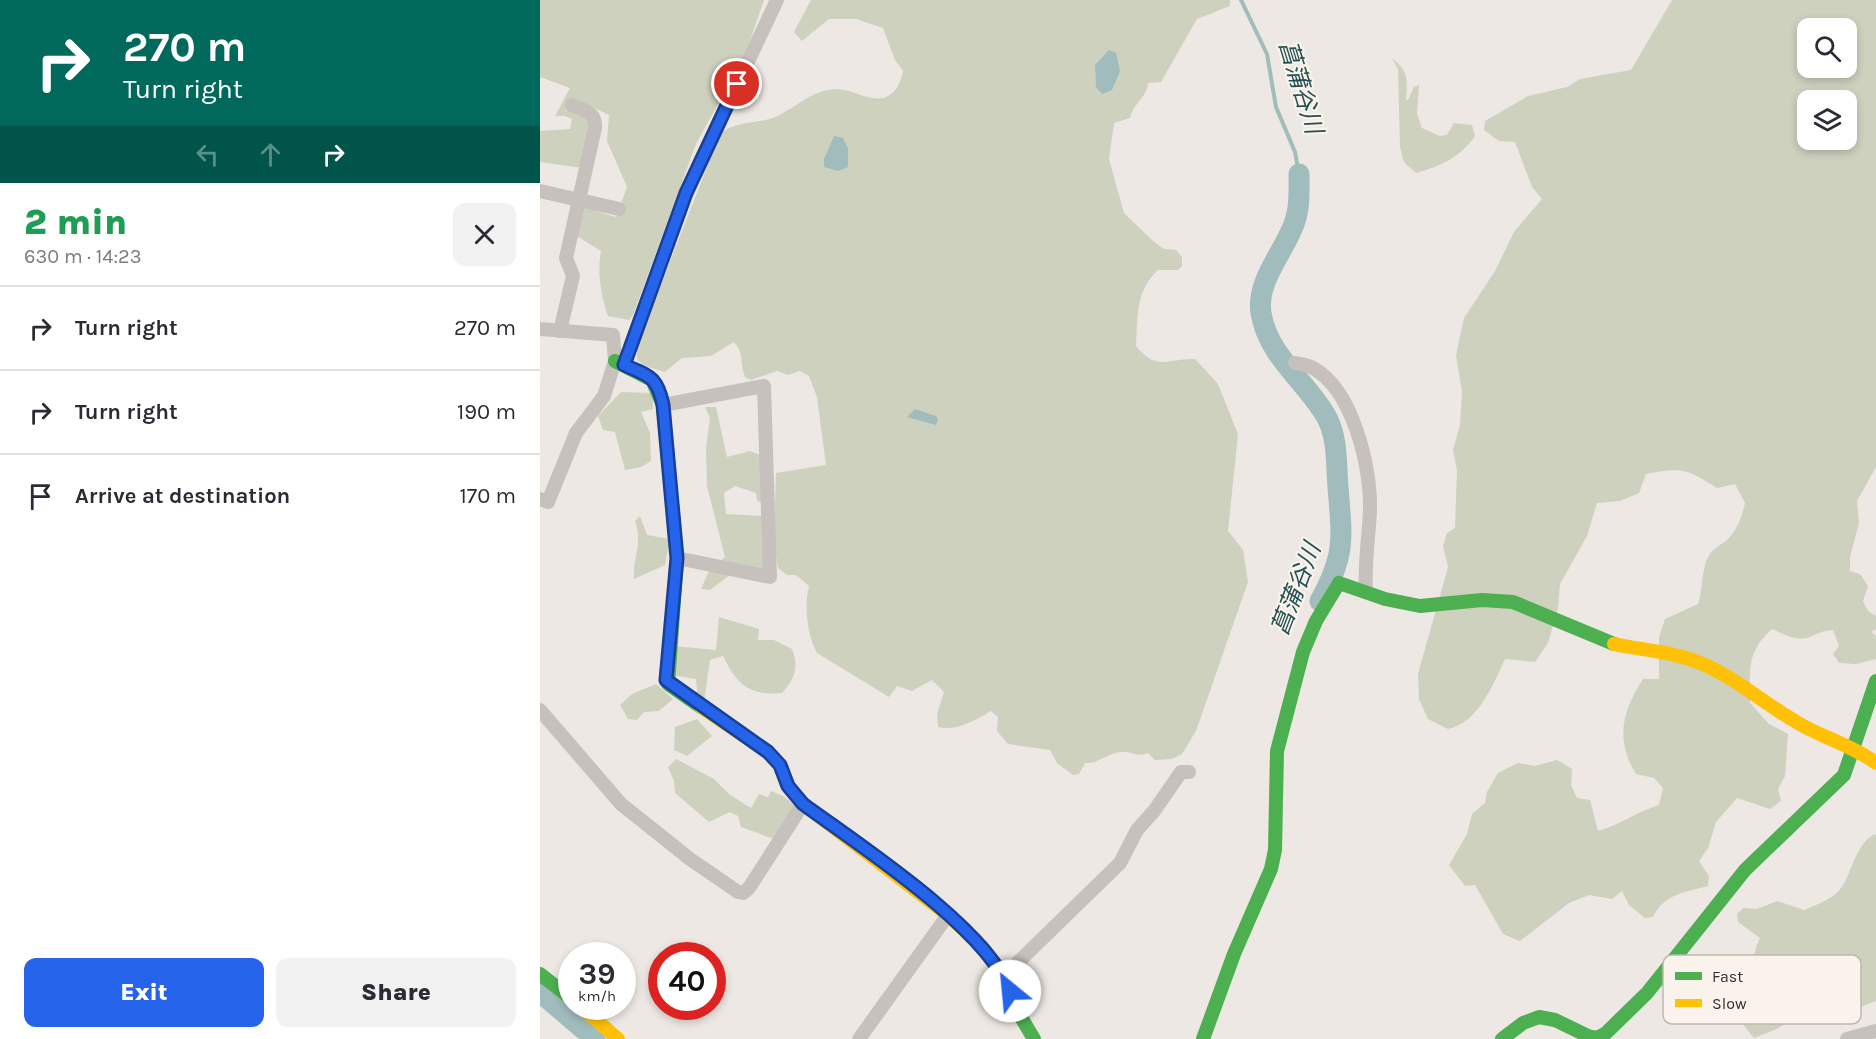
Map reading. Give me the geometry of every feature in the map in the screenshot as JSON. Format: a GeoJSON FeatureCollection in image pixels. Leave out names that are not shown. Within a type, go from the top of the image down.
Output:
{"type":"FeatureCollection","features":[{"type":"Feature","properties":{"kind":"street"},"geometry":{"type":"LineString","coordinates":[[540,499],[548,502],[576,433],[604,396],[634,336],[686,193],[777,0]]}},
{"type":"Feature","properties":{"kind":"street"},"geometry":{"type":"LineString","coordinates":[[560,331],[573,276],[566,258],[593,144],[596,118],[592,113],[573,105]]}},
{"type":"Feature","properties":{"kind":"street"},"geometry":{"type":"LineString","coordinates":[[540,191],[619,209]]}},
{"type":"Feature","properties":{"kind":"street"},"geometry":{"type":"LineString","coordinates":[[540,329],[634,336]]}},
{"type":"Feature","properties":{"kind":"street"},"geometry":{"type":"LineString","coordinates":[[613,335],[620,363]]}},
{"type":"Feature","properties":{"kind":"street"},"geometry":{"type":"LineString","coordinates":[[620,363],[652,377],[658,384],[663,405],[677,558],[668,684],[768,752],[780,765],[788,786],[803,804],[948,915],[984,949],[1004,976],[1015,1007],[1034,1039]]}},
{"type":"Feature","properties":{"kind":"street"},"geometry":{"type":"LineString","coordinates":[[1295,363],[1313,368],[1332,385],[1346,405],[1360,438],[1370,507],[1366,592]]}},
{"type":"Feature","properties":{"kind":"street"},"geometry":{"type":"LineString","coordinates":[[663,405],[764,386],[770,577],[677,558]]}},
{"type":"Feature","properties":{"kind":"street"},"geometry":{"type":"LineString","coordinates":[[1203,1039],[1234,954],[1271,869],[1275,850],[1276,751],[1303,652],[1316,621],[1339,583],[1410,606],[1459,605],[1478,600],[1497,599],[1531,607],[1572,629],[1603,641],[1652,648],[1709,666],[1802,725],[1854,747],[1876,763]]}},
{"type":"Feature","properties":{"kind":"street"},"geometry":{"type":"LineString","coordinates":[[1677,955],[1745,870],[1844,775],[1876,681]]}},
{"type":"Feature","properties":{"kind":"street"},"geometry":{"type":"LineString","coordinates":[[540,710],[621,804],[690,859],[738,892],[749,888],[803,804]]}},
{"type":"Feature","properties":{"kind":"street"},"geometry":{"type":"LineString","coordinates":[[1004,976],[1120,863],[1137,830],[1155,811],[1181,772],[1189,772]]}},
{"type":"Feature","properties":{"kind":"street"},"geometry":{"type":"LineString","coordinates":[[859,1039],[948,915]]}},
{"type":"Feature","properties":{"kind":"street"},"geometry":{"type":"LineString","coordinates":[[1502,1039],[1528,1020],[1540,1016],[1550,1017],[1587,1037],[1597,1038],[1606,1033],[1647,993],[1663,973]]}},
{"type":"Feature","properties":{"kind":"street"},"geometry":{"type":"LineString","coordinates":[[540,975],[558,988]]}},
{"type":"Feature","properties":{"kind":"street"},"geometry":{"type":"LineString","coordinates":[[596,1020],[618,1039]]}},
{"type":"Feature","properties":{"kind":"street"},"geometry":{"type":"LineString","coordinates":[[1847,1039],[1876,1031]]}},
{"type":"Feature","properties":{"kind":"green space"},"geometry":{"type":"Polygon","coordinates":[[[540,0],[764,0],[745,55],[696,144],[633,315],[629,320],[608,316],[600,284],[601,251],[575,235],[583,207],[616,217],[627,187],[607,141],[609,115],[588,105],[592,119],[583,168],[540,162],[540,131],[570,129],[572,119],[555,116],[570,88],[540,77],[540,0]]]}},
{"type":"Feature","properties":{"kind":"green space"},"geometry":{"type":"Polygon","coordinates":[[[811,0],[1230,0],[1230,6],[1197,19],[1161,82],[1148,83],[1145,93],[1130,118],[1114,123],[1109,159],[1124,213],[1153,241],[1164,249],[1176,250],[1182,257],[1182,266],[1178,270],[1158,270],[1145,287],[1139,305],[1136,346],[1150,359],[1157,361],[1195,359],[1218,384],[1238,434],[1228,531],[1243,550],[1248,582],[1196,731],[1182,754],[1172,759],[1155,760],[1148,753],[1141,755],[1118,752],[1095,762],[1085,763],[1079,774],[1073,775],[1057,763],[1050,750],[1008,744],[997,731],[998,717],[991,711],[972,722],[959,726],[938,727],[937,714],[944,692],[932,680],[912,691],[897,686],[889,697],[817,653],[807,620],[809,586],[796,575],[787,575],[778,568],[774,538],[776,473],[826,465],[817,397],[809,376],[800,371],[788,375],[777,371],[751,380],[746,378],[740,351],[734,342],[711,356],[682,358],[665,372],[645,366],[637,360],[637,346],[720,134],[732,127],[773,118],[811,96],[827,90],[836,89],[880,98],[893,93],[898,86],[903,71],[895,60],[883,28],[856,19],[829,19],[802,41],[794,32],[811,0]]]}},
{"type":"Feature","properties":{"kind":"green space"},"geometry":{"type":"Polygon","coordinates":[[[1672,0],[1876,0],[1876,467],[1857,501],[1859,523],[1850,557],[1850,571],[1860,574],[1868,586],[1863,601],[1868,611],[1876,616],[1876,629],[1871,632],[1876,636],[1876,659],[1856,664],[1839,663],[1833,654],[1839,646],[1833,630],[1801,639],[1772,629],[1758,646],[1751,663],[1750,703],[1769,724],[1788,734],[1785,776],[1778,789],[1781,801],[1770,809],[1737,798],[1716,822],[1708,848],[1699,861],[1709,876],[1708,886],[1669,898],[1653,917],[1645,918],[1629,905],[1622,891],[1612,899],[1589,895],[1569,903],[1520,941],[1503,934],[1475,885],[1465,886],[1449,865],[1467,834],[1472,814],[1485,803],[1487,792],[1498,773],[1518,763],[1535,766],[1557,760],[1572,769],[1571,785],[1577,798],[1590,800],[1598,831],[1659,805],[1663,788],[1654,778],[1636,774],[1629,761],[1623,737],[1626,714],[1643,679],[1659,679],[1659,637],[1665,619],[1698,604],[1708,557],[1732,534],[1739,522],[1745,503],[1735,484],[1717,488],[1691,473],[1676,470],[1646,474],[1639,493],[1620,501],[1597,503],[1587,536],[1560,584],[1558,608],[1548,643],[1535,662],[1505,659],[1483,702],[1468,719],[1459,725],[1448,729],[1428,719],[1419,699],[1418,674],[1448,567],[1443,546],[1447,533],[1455,528],[1457,470],[1453,450],[1460,425],[1462,392],[1456,355],[1464,318],[1495,271],[1514,232],[1542,199],[1532,187],[1515,142],[1499,141],[1484,130],[1485,121],[1528,96],[1567,87],[1580,79],[1631,70],[1672,0]]]}},
{"type":"Feature","properties":{"kind":"green space"},"geometry":{"type":"Polygon","coordinates":[[[1392,58],[1406,76],[1406,100],[1414,87],[1419,85],[1417,114],[1422,128],[1440,136],[1447,135],[1454,123],[1472,125],[1475,136],[1457,155],[1433,168],[1416,173],[1404,162],[1400,147],[1398,69],[1392,58]]]}},
{"type":"Feature","properties":{"kind":"green space"},"geometry":{"type":"Polygon","coordinates":[[[621,392],[653,393],[653,409],[641,412],[650,433],[651,461],[641,467],[625,470],[615,432],[603,430],[598,416],[621,392]]]}},
{"type":"Feature","properties":{"kind":"green space"},"geometry":{"type":"Polygon","coordinates":[[[705,407],[716,407],[727,457],[750,451],[763,456],[764,503],[757,501],[756,493],[735,486],[724,493],[726,514],[763,516],[763,571],[738,569],[710,590],[701,589],[708,573],[725,557],[707,486],[706,449],[710,418],[705,407]]]}},
{"type":"Feature","properties":{"kind":"green space"},"geometry":{"type":"Polygon","coordinates":[[[640,516],[647,535],[670,539],[665,565],[634,579],[638,543],[635,521],[640,516]]]}},
{"type":"Feature","properties":{"kind":"green space"},"geometry":{"type":"Polygon","coordinates":[[[719,617],[759,629],[758,640],[774,640],[792,649],[795,662],[794,672],[790,683],[782,693],[761,693],[746,686],[739,681],[723,656],[710,660],[704,701],[698,699],[696,679],[672,675],[674,646],[716,650],[719,617]]]}},
{"type":"Feature","properties":{"kind":"green space"},"geometry":{"type":"Polygon","coordinates":[[[656,684],[673,699],[659,711],[644,712],[637,720],[628,719],[620,705],[632,694],[656,684]]]}},
{"type":"Feature","properties":{"kind":"green space"},"geometry":{"type":"Polygon","coordinates":[[[697,719],[712,736],[687,756],[674,750],[675,727],[697,719]]]}},
{"type":"Feature","properties":{"kind":"green space"},"geometry":{"type":"Polygon","coordinates":[[[676,759],[714,779],[730,795],[751,808],[759,794],[768,797],[771,791],[783,796],[797,807],[774,839],[741,827],[738,816],[730,812],[709,822],[675,793],[674,781],[668,767],[676,759]]]}},
{"type":"Feature","properties":{"kind":"green space"},"geometry":{"type":"Polygon","coordinates":[[[1876,834],[1876,1001],[1861,1007],[1861,955],[1754,955],[1760,938],[1738,922],[1737,914],[1743,908],[1757,909],[1777,901],[1804,910],[1826,900],[1840,890],[1860,849],[1876,834]]]}},
{"type":"Feature","properties":{"kind":"green space"},"geometry":{"type":"Polygon","coordinates":[[[1742,1024],[1784,1024],[1777,1029],[1754,1038],[1742,1024]]]}},
{"type":"Feature","properties":{"kind":"water"},"geometry":{"type":"Polygon","coordinates":[[[1109,50],[1116,53],[1120,71],[1112,90],[1102,94],[1096,87],[1095,65],[1109,50]]]}},
{"type":"Feature","properties":{"kind":"water"},"geometry":{"type":"Polygon","coordinates":[[[834,136],[843,138],[848,148],[848,167],[838,171],[824,167],[824,159],[834,136]]]}},
{"type":"Feature","properties":{"kind":"water"},"geometry":{"type":"Polygon","coordinates":[[[915,409],[936,416],[938,419],[936,425],[907,417],[915,409]]]}},
{"type":"Feature","properties":{"kind":"waterway","name":"菖蒲谷川"},"geometry":{"type":"LineString","coordinates":[[1241,0],[1267,54],[1276,107],[1295,152],[1299,174]]}},
{"type":"Feature","properties":{"kind":"waterway","name":"菖蒲谷川"},"geometry":{"type":"LineString","coordinates":[[1299,174],[1296,218],[1290,235],[1267,278],[1261,301],[1261,313],[1271,342],[1326,416],[1335,441],[1341,520],[1340,546],[1334,571],[1320,601]]}},
{"type":"Feature","properties":{"kind":"waterway"},"geometry":{"type":"LineString","coordinates":[[540,992],[595,1039]]}},
{"type":"Feature","properties":{"kind":"traffic: fast"},"geometry":{"type":"LineString","coordinates":[[615,361],[652,380],[663,405],[677,558],[668,684],[701,707]]}},
{"type":"Feature","properties":{"kind":"traffic: fast"},"geometry":{"type":"LineString","coordinates":[[1203,1039],[1234,954],[1271,869],[1275,850],[1277,751],[1303,652],[1316,621],[1339,583],[1385,599],[1420,606],[1482,600],[1513,602],[1614,644]]}},
{"type":"Feature","properties":{"kind":"traffic: fast"},"geometry":{"type":"LineString","coordinates":[[1677,955],[1745,870],[1844,775],[1876,681]]}},
{"type":"Feature","properties":{"kind":"traffic: fast"},"geometry":{"type":"LineString","coordinates":[[982,947],[1004,976],[1015,1007],[1034,1039]]}},
{"type":"Feature","properties":{"kind":"traffic: fast"},"geometry":{"type":"LineString","coordinates":[[1502,1039],[1523,1023],[1539,1017],[1555,1020],[1597,1038],[1606,1033],[1647,993],[1663,973]]}},
{"type":"Feature","properties":{"kind":"traffic: fast"},"geometry":{"type":"LineString","coordinates":[[540,974],[558,988]]}},
{"type":"Feature","properties":{"kind":"traffic: slow"},"geometry":{"type":"LineString","coordinates":[[1614,644],[1675,655],[1709,667],[1735,681],[1798,723],[1857,751],[1876,763]]}},
{"type":"Feature","properties":{"kind":"traffic: slow"},"geometry":{"type":"LineString","coordinates":[[701,707],[768,752],[780,765],[788,786],[803,804],[948,915],[982,947]]}},
{"type":"Feature","properties":{"kind":"traffic: slow"},"geometry":{"type":"LineString","coordinates":[[596,1020],[618,1039]]}},
{"type":"Feature","properties":{"kind":"route"},"geometry":{"type":"LineString","coordinates":[[737,84],[686,193],[624,365],[652,377],[658,384],[663,405],[677,558],[666,680],[668,684],[736,732],[768,752],[780,765],[788,786],[803,804],[948,915],[984,949],[1004,976],[1010,991]]}}]}
